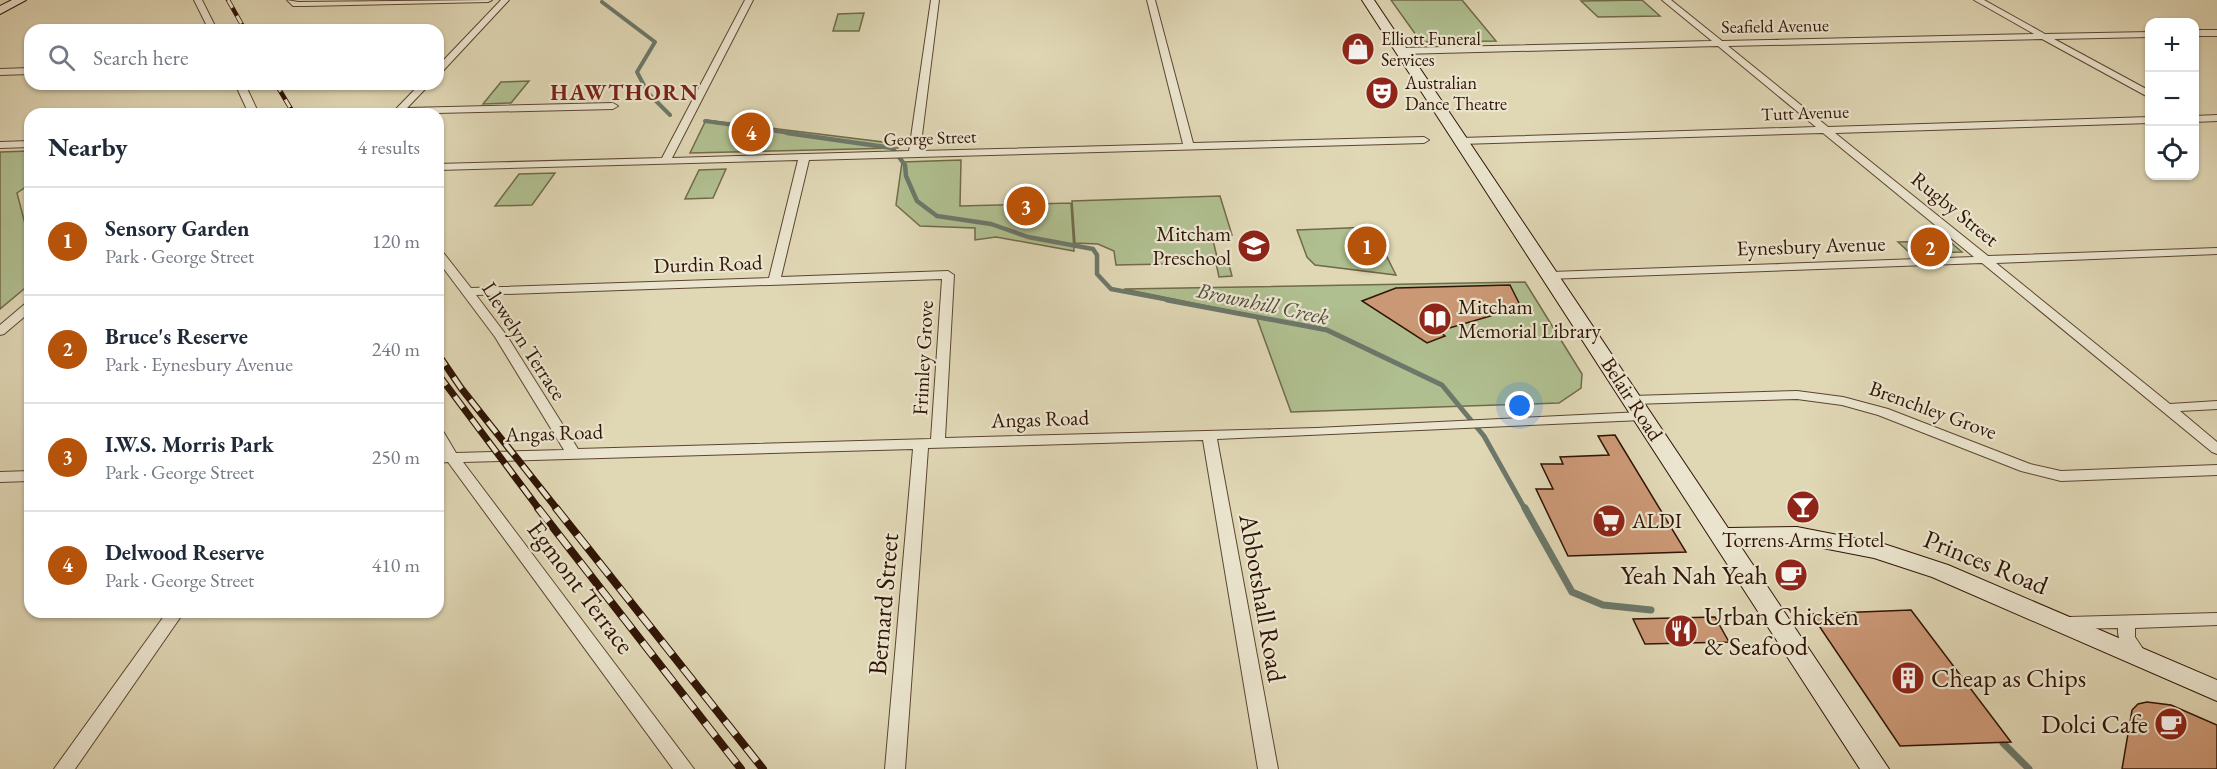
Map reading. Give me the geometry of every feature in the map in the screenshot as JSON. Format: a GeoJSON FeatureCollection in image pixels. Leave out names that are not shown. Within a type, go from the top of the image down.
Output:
{"type":"FeatureCollection","features":[{"type":"Feature","properties":{"kind":"main road"},"geometry":{"type":"LineString","coordinates":[[0,11],[20,0]]}},
{"type":"Feature","properties":{"kind":"main road","name":"Belair Road"},"geometry":{"type":"LineString","coordinates":[[1368,0],[1875,769]]}},
{"type":"Feature","properties":{"kind":"main road","name":"Princes Road"},"geometry":{"type":"LineString","coordinates":[[1722,536],[1797,535],[1876,550],[1940,572],[2217,691]]}},
{"type":"Feature","properties":{"kind":"street"},"geometry":{"type":"LineString","coordinates":[[198,0],[210,24]]}},
{"type":"Feature","properties":{"kind":"street"},"geometry":{"type":"LineString","coordinates":[[291,0],[296,4],[305,4],[488,0]]}},
{"type":"Feature","properties":{"kind":"street"},"geometry":{"type":"LineString","coordinates":[[444,65],[505,0]]}},
{"type":"Feature","properties":{"kind":"street"},"geometry":{"type":"LineString","coordinates":[[665,161],[749,0]]}},
{"type":"Feature","properties":{"kind":"street"},"geometry":{"type":"LineString","coordinates":[[913,155],[935,0]]}},
{"type":"Feature","properties":{"kind":"street"},"geometry":{"type":"LineString","coordinates":[[1151,0],[1189,147]]}},
{"type":"Feature","properties":{"kind":"street","name":"Rugby Street"},"geometry":{"type":"LineString","coordinates":[[1666,0],[2217,449]]}},
{"type":"Feature","properties":{"kind":"street"},"geometry":{"type":"LineString","coordinates":[[1978,0],[2145,92]]}},
{"type":"Feature","properties":{"kind":"street"},"geometry":{"type":"LineString","coordinates":[[1989,0],[2145,85]]}},
{"type":"Feature","properties":{"kind":"street"},"geometry":{"type":"LineString","coordinates":[[2005,15],[2016,14]]}},
{"type":"Feature","properties":{"kind":"street"},"geometry":{"type":"LineString","coordinates":[[2199,33],[2217,33]]}},
{"type":"Feature","properties":{"kind":"street","name":"Seafield Avenue"},"geometry":{"type":"LineString","coordinates":[[1401,51],[2145,34]]}},
{"type":"Feature","properties":{"kind":"street"},"geometry":{"type":"LineString","coordinates":[[0,72],[24,71]]}},
{"type":"Feature","properties":{"kind":"street"},"geometry":{"type":"LineString","coordinates":[[2110,73],[2122,73]]}},
{"type":"Feature","properties":{"kind":"street"},"geometry":{"type":"LineString","coordinates":[[243,90],[251,108]]}},
{"type":"Feature","properties":{"kind":"street"},"geometry":{"type":"LineString","coordinates":[[403,108],[419,90]]}},
{"type":"Feature","properties":{"kind":"street"},"geometry":{"type":"LineString","coordinates":[[444,111],[613,106]]}},
{"type":"Feature","properties":{"kind":"street"},"geometry":{"type":"LineString","coordinates":[[2199,118],[2217,118]]}},
{"type":"Feature","properties":{"kind":"street","name":"Tutt Avenue"},"geometry":{"type":"LineString","coordinates":[[1461,141],[2145,120]]}},
{"type":"Feature","properties":{"kind":"street","name":"George Street"},"geometry":{"type":"LineString","coordinates":[[444,167],[1424,140]]}},
{"type":"Feature","properties":{"kind":"street"},"geometry":{"type":"LineString","coordinates":[[0,145],[24,144]]}},
{"type":"Feature","properties":{"kind":"street"},"geometry":{"type":"LineString","coordinates":[[774,281],[804,158]]}},
{"type":"Feature","properties":{"kind":"street","name":"Eynesbury Avenue"},"geometry":{"type":"LineString","coordinates":[[1551,276],[2217,251]]}},
{"type":"Feature","properties":{"kind":"street","name":"Llewelyn Terrace"},"geometry":{"type":"LineString","coordinates":[[444,260],[501,336],[573,453]]}},
{"type":"Feature","properties":{"kind":"street","name":"Durdin Road"},"geometry":{"type":"LineString","coordinates":[[470,292],[948,275]]}},
{"type":"Feature","properties":{"kind":"street","name":"Frimley Grove"},"geometry":{"type":"LineString","coordinates":[[929,443],[948,275]]}},
{"type":"Feature","properties":{"kind":"street"},"geometry":{"type":"LineString","coordinates":[[0,331],[24,311]]}},
{"type":"Feature","properties":{"kind":"street","name":"Brenchley Grove"},"geometry":{"type":"LineString","coordinates":[[1637,408],[1670,399],[1797,395],[1843,400],[1883,412],[2026,468],[2061,476],[2217,470]]}},
{"type":"Feature","properties":{"kind":"street"},"geometry":{"type":"LineString","coordinates":[[2166,408],[2217,405]]}},
{"type":"Feature","properties":{"kind":"street","name":"Angas Road"},"geometry":{"type":"LineString","coordinates":[[445,458],[1499,424],[1637,408]]}},
{"type":"Feature","properties":{"kind":"street","name":"Abbotshall Road"},"geometry":{"type":"LineString","coordinates":[[1209,435],[1268,769]]}},
{"type":"Feature","properties":{"kind":"street","name":"Bernard Street"},"geometry":{"type":"LineString","coordinates":[[895,769],[929,443]]}},
{"type":"Feature","properties":{"kind":"street","name":"Egmont Terrace"},"geometry":{"type":"LineString","coordinates":[[445,458],[684,769]]}},
{"type":"Feature","properties":{"kind":"street"},"geometry":{"type":"LineString","coordinates":[[0,477],[24,476]]}},
{"type":"Feature","properties":{"kind":"street"},"geometry":{"type":"LineString","coordinates":[[64,769],[172,618]]}},
{"type":"Feature","properties":{"kind":"street"},"geometry":{"type":"LineString","coordinates":[[2056,622],[2127,623],[2217,618]]}},
{"type":"Feature","properties":{"kind":"street"},"geometry":{"type":"LineString","coordinates":[[2127,623],[2126,638],[2141,659]]}},
{"type":"Feature","properties":{"kind":"green space"},"geometry":{"type":"Polygon","coordinates":[[[1391,0],[1462,0],[1496,41],[1421,42],[1391,0]]]}},
{"type":"Feature","properties":{"kind":"green space"},"geometry":{"type":"Polygon","coordinates":[[[1642,0],[1660,16],[1598,17],[1581,1],[1642,0]]]}},
{"type":"Feature","properties":{"kind":"green space"},"geometry":{"type":"Polygon","coordinates":[[[864,13],[859,31],[833,31],[838,14],[864,13]]]}},
{"type":"Feature","properties":{"kind":"green space"},"geometry":{"type":"Polygon","coordinates":[[[529,81],[511,103],[483,104],[501,82],[529,81]]]}},
{"type":"Feature","properties":{"kind":"green space"},"geometry":{"type":"Polygon","coordinates":[[[706,120],[899,144],[898,148],[690,153],[706,120]]]}},
{"type":"Feature","properties":{"kind":"green space"},"geometry":{"type":"Polygon","coordinates":[[[24,151],[24,188],[17,193],[24,220],[24,289],[0,309],[0,152],[24,151]]]}},
{"type":"Feature","properties":{"kind":"green space"},"geometry":{"type":"Polygon","coordinates":[[[961,160],[960,206],[1071,203],[1074,251],[996,237],[975,240],[975,228],[920,226],[896,205],[902,162],[961,160]]]}},
{"type":"Feature","properties":{"kind":"green space"},"geometry":{"type":"Polygon","coordinates":[[[726,169],[713,198],[685,199],[699,170],[726,169]]]}},
{"type":"Feature","properties":{"kind":"green space"},"geometry":{"type":"Polygon","coordinates":[[[555,173],[532,205],[495,206],[519,174],[555,173]]]}},
{"type":"Feature","properties":{"kind":"green space"},"geometry":{"type":"Polygon","coordinates":[[[1220,196],[1232,235],[1212,236],[1217,257],[1227,257],[1232,276],[1219,277],[1216,263],[1116,265],[1114,251],[1098,244],[1075,243],[1072,201],[1220,196]]]}},
{"type":"Feature","properties":{"kind":"green space"},"geometry":{"type":"Polygon","coordinates":[[[1372,227],[1396,275],[1315,265],[1307,257],[1297,230],[1372,227]]]}},
{"type":"Feature","properties":{"kind":"green space"},"geometry":{"type":"Polygon","coordinates":[[[1949,241],[1962,252],[1910,253],[1898,242],[1949,241]]]}},
{"type":"Feature","properties":{"kind":"green space"},"geometry":{"type":"Polygon","coordinates":[[[1525,282],[1582,374],[1581,388],[1559,403],[1291,412],[1256,316],[1124,289],[1525,282]]]}},
{"type":"Feature","properties":{"kind":"building","name":"Mitcham Memorial Library"},"geometry":{"type":"Polygon","coordinates":[[[1510,285],[1521,307],[1439,331],[1445,336],[1427,343],[1362,301],[1396,288],[1510,285]]]}},
{"type":"Feature","properties":{"kind":"building","name":"ALDI"},"geometry":{"type":"Polygon","coordinates":[[[1615,435],[1686,552],[1568,556],[1536,489],[1553,489],[1541,464],[1563,464],[1560,457],[1609,455],[1598,436],[1615,435]]]}},
{"type":"Feature","properties":{"kind":"building","name":"Cheap as Chips"},"geometry":{"type":"Polygon","coordinates":[[[1911,610],[2011,742],[1900,746],[1811,614],[1911,610]]]}},
{"type":"Feature","properties":{"kind":"building","name":"Urban Chicken & Seafood"},"geometry":{"type":"Polygon","coordinates":[[[1715,617],[1729,642],[1645,644],[1633,619],[1715,617]]]}},
{"type":"Feature","properties":{"kind":"building"},"geometry":{"type":"Polygon","coordinates":[[[2147,702],[2171,705],[2217,725],[2217,769],[2122,769],[2132,710],[2138,704],[2147,702]]]}},
{"type":"Feature","properties":{"kind":"waterway","name":"Brownhill Creek"},"geometry":{"type":"LineString","coordinates":[[602,2],[655,42],[637,72],[648,93],[670,115]]}},
{"type":"Feature","properties":{"kind":"waterway","name":"Brownhill Creek"},"geometry":{"type":"LineString","coordinates":[[705,121],[797,134]]}},
{"type":"Feature","properties":{"kind":"waterway","name":"Brownhill Creek"},"geometry":{"type":"LineString","coordinates":[[787,133],[892,148],[905,165],[906,176],[917,201],[937,216],[991,224],[1028,237],[1093,249],[1097,255],[1097,274],[1111,289],[1175,301]]}},
{"type":"Feature","properties":{"kind":"waterway","name":"Brownhill Creek"},"geometry":{"type":"LineString","coordinates":[[1167,300],[1327,330],[1442,385],[1484,436],[1525,509]]}},
{"type":"Feature","properties":{"kind":"waterway","name":"Brownhill Creek"},"geometry":{"type":"LineString","coordinates":[[1525,508],[1572,592],[1603,605],[1651,610]]}},
{"type":"Feature","properties":{"kind":"waterway","name":"Brownhill Creek"},"geometry":{"type":"LineString","coordinates":[[2003,743],[2029,769]]}},
{"type":"Feature","properties":{"kind":"railway"},"geometry":{"type":"LineString","coordinates":[[228,0],[242,24]]}},
{"type":"Feature","properties":{"kind":"railway"},"geometry":{"type":"LineString","coordinates":[[280,90],[290,108]]}},
{"type":"Feature","properties":{"kind":"railway"},"geometry":{"type":"LineString","coordinates":[[444,363],[461,388],[557,509]]}},
{"type":"Feature","properties":{"kind":"railway"},"geometry":{"type":"LineString","coordinates":[[444,382],[539,509]]}},
{"type":"Feature","properties":{"kind":"railway"},"geometry":{"type":"LineString","coordinates":[[538,508],[741,769]]}},
{"type":"Feature","properties":{"kind":"railway"},"geometry":{"type":"LineString","coordinates":[[556,508],[763,769]]}},
{"type":"Feature","properties":{"kind":"place","name":"Elliott Funeral Services"},"geometry":{"type":"Point","coordinates":[1358,49]}},
{"type":"Feature","properties":{"kind":"place","name":"Australian Dance Theatre"},"geometry":{"type":"Point","coordinates":[1382,93]}},
{"type":"Feature","properties":{"kind":"place","name":"Delwood Reserve"},"geometry":{"type":"Point","coordinates":[751,132]}},
{"type":"Feature","properties":{"kind":"place","name":"I.W.S. Morris Park"},"geometry":{"type":"Point","coordinates":[1026,206]}},
{"type":"Feature","properties":{"kind":"place","name":"Mitcham Preschool"},"geometry":{"type":"Point","coordinates":[1254,246]}},
{"type":"Feature","properties":{"kind":"place","name":"Sensory Garden"},"geometry":{"type":"Point","coordinates":[1367,246]}},
{"type":"Feature","properties":{"kind":"place","name":"Bruce's Reserve"},"geometry":{"type":"Point","coordinates":[1930,247]}},
{"type":"Feature","properties":{"kind":"place","name":"Mitcham Memorial Library"},"geometry":{"type":"Point","coordinates":[1435,319]}},
{"type":"Feature","properties":{"kind":"place","name":"Torrens Arms Hotel"},"geometry":{"type":"Point","coordinates":[1803,507]}},
{"type":"Feature","properties":{"kind":"place","name":"ALDI"},"geometry":{"type":"Point","coordinates":[1609,521]}},
{"type":"Feature","properties":{"kind":"place","name":"Yeah Nah Yeah"},"geometry":{"type":"Point","coordinates":[1791,575]}},
{"type":"Feature","properties":{"kind":"place","name":"Urban Chicken & Seafood"},"geometry":{"type":"Point","coordinates":[1681,631]}},
{"type":"Feature","properties":{"kind":"place","name":"Cheap as Chips"},"geometry":{"type":"Point","coordinates":[1908,678]}},
{"type":"Feature","properties":{"kind":"place","name":"Dolci Cafe"},"geometry":{"type":"Point","coordinates":[2171,724]}},
{"type":"Feature","properties":{"kind":"district","name":"HAWTHORN"},"geometry":{"type":"Point","coordinates":[625,92]}}]}
